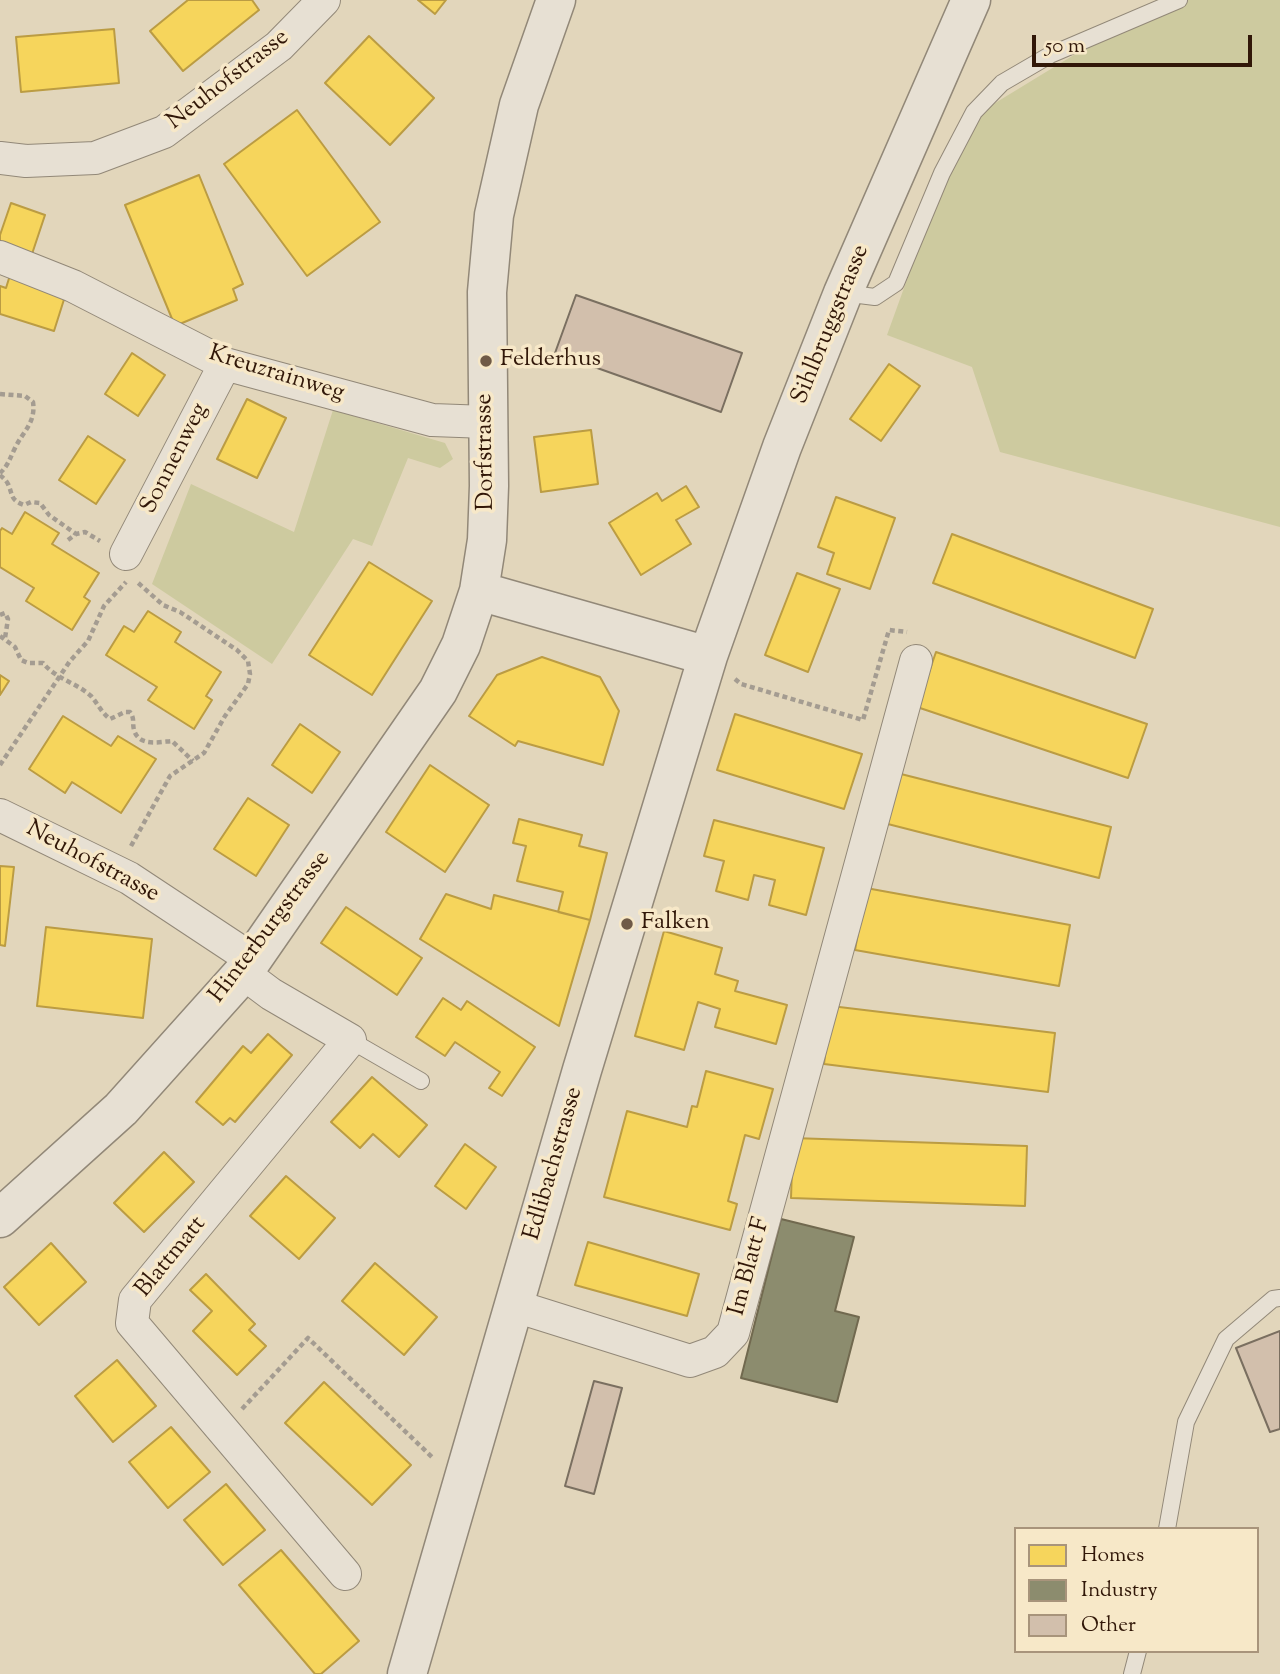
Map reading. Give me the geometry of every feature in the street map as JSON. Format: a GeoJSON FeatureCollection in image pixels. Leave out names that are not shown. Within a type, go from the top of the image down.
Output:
{"type":"FeatureCollection","features":[{"type":"Feature","properties":{"kind":"street","name":"Neuhofstrasse"},"geometry":{"type":"LineString","coordinates":[[0,158],[26,161],[95,158],[163,132],[279,46],[324,0]]}},
{"type":"Feature","properties":{"kind":"street","name":"Dorfstrasse"},"geometry":{"type":"LineString","coordinates":[[479,592],[487,540],[487,292],[494,215],[519,105],[556,0]]}},
{"type":"Feature","properties":{"kind":"street","name":"Sihlbruggstrasse"},"geometry":{"type":"LineString","coordinates":[[708,656],[782,447],[843,293],[971,0]]}},
{"type":"Feature","properties":{"kind":"street","name":"Kreuzrainweg"},"geometry":{"type":"LineString","coordinates":[[0,257],[73,286],[225,364],[432,421],[487,422]]}},
{"type":"Feature","properties":{"kind":"street","name":"Sonnenweg"},"geometry":{"type":"LineString","coordinates":[[116,553],[225,364]]}},
{"type":"Feature","properties":{"kind":"street"},"geometry":{"type":"LineString","coordinates":[[479,592],[708,656]]}},
{"type":"Feature","properties":{"kind":"street","name":"Hinterburgstrasse"},"geometry":{"type":"LineString","coordinates":[[0,1219],[121,1109],[248,967],[438,691],[461,645],[479,592]]}},
{"type":"Feature","properties":{"kind":"street","name":"Im Blatt F"},"geometry":{"type":"LineString","coordinates":[[515,1306],[690,1361],[715,1352],[733,1333],[897,729],[915,647]]}},
{"type":"Feature","properties":{"kind":"street","name":"Edlibachstrasse"},"geometry":{"type":"LineString","coordinates":[[407,1674],[582,1070],[708,656]]}},
{"type":"Feature","properties":{"kind":"street","name":"Neuhofstrasse"},"geometry":{"type":"LineString","coordinates":[[0,815],[129,877],[248,967]]}},
{"type":"Feature","properties":{"kind":"street"},"geometry":{"type":"LineString","coordinates":[[248,967],[271,994],[350,1040]]}},
{"type":"Feature","properties":{"kind":"street","name":"Blattmatt"},"geometry":{"type":"LineString","coordinates":[[345,1574],[132,1323],[135,1300],[350,1040]]}},
{"type":"Feature","properties":{"kind":"lane"},"geometry":{"type":"LineString","coordinates":[[843,293],[875,297],[896,283],[942,173],[974,112],[1002,83],[1050,55],[1179,0]]}},
{"type":"Feature","properties":{"kind":"lane"},"geometry":{"type":"LineString","coordinates":[[350,1040],[421,1081]]}},
{"type":"Feature","properties":{"kind":"lane"},"geometry":{"type":"LineString","coordinates":[[1167,1527],[1186,1422],[1226,1339],[1273,1299],[1280,1298]]}},
{"type":"Feature","properties":{"kind":"lane"},"geometry":{"type":"LineString","coordinates":[[1132,1674],[1137,1653]]}},
{"type":"Feature","properties":{"kind":"path"},"geometry":{"type":"LineString","coordinates":[[0,394],[25,396],[33,402],[35,412],[30,427],[0,474],[8,484],[9,494],[15,502],[24,505],[31,502],[40,503],[49,514],[76,534]]}},
{"type":"Feature","properties":{"kind":"path"},"geometry":{"type":"LineString","coordinates":[[68,540],[85,532],[116,553]]}},
{"type":"Feature","properties":{"kind":"path"},"geometry":{"type":"LineString","coordinates":[[0,765],[88,641],[104,606],[130,577],[163,605],[180,612],[237,650],[248,662],[248,684],[225,716],[204,753],[170,776],[117,872]]}},
{"type":"Feature","properties":{"kind":"path"},"geometry":{"type":"LineString","coordinates":[[0,615],[5,614],[8,619],[2,637],[15,647],[21,660],[43,663],[49,670],[91,696],[110,719],[130,712],[134,718],[134,731],[139,738],[149,743],[172,741],[192,761]]}},
{"type":"Feature","properties":{"kind":"path"},"geometry":{"type":"LineString","coordinates":[[708,656],[741,684],[863,720],[889,630],[915,647]]}},
{"type":"Feature","properties":{"kind":"path"},"geometry":{"type":"LineString","coordinates":[[222,1430],[308,1338],[462,1485]]}},
{"type":"Feature","properties":{"kind":"shaded area"},"geometry":{"type":"Polygon","coordinates":[[[1164,0],[1280,0],[1280,527],[1000,452],[972,367],[887,335],[964,122],[1164,0]]]}},
{"type":"Feature","properties":{"kind":"shaded area"},"geometry":{"type":"Polygon","coordinates":[[[333,410],[445,443],[453,459],[440,468],[408,458],[372,546],[353,539],[272,664],[152,584],[191,484],[294,532],[333,410]]]}},
{"type":"Feature","properties":{"kind":"building: Homes"},"geometry":{"type":"Polygon","coordinates":[[[188,0],[252,0],[259,10],[183,71],[150,31],[188,0]]]}},
{"type":"Feature","properties":{"kind":"building: Homes"},"geometry":{"type":"Polygon","coordinates":[[[418,0],[446,0],[435,14],[418,0]]]}},
{"type":"Feature","properties":{"kind":"building: Homes"},"geometry":{"type":"Polygon","coordinates":[[[114,29],[119,83],[21,92],[16,37],[114,29]]]}},
{"type":"Feature","properties":{"kind":"building: Homes"},"geometry":{"type":"Polygon","coordinates":[[[369,36],[434,98],[390,145],[325,83],[369,36]]]}},
{"type":"Feature","properties":{"kind":"building: Homes"},"geometry":{"type":"Polygon","coordinates":[[[297,110],[380,222],[307,276],[224,164],[297,110]]]}},
{"type":"Feature","properties":{"kind":"building: Homes"},"geometry":{"type":"Polygon","coordinates":[[[199,175],[243,284],[233,289],[237,300],[175,326],[125,205],[199,175]]]}},
{"type":"Feature","properties":{"kind":"building: Homes"},"geometry":{"type":"Polygon","coordinates":[[[11,203],[45,215],[32,254],[0,244],[0,235],[11,203]]]}},
{"type":"Feature","properties":{"kind":"building: Homes"},"geometry":{"type":"Polygon","coordinates":[[[11,272],[67,290],[54,331],[0,314],[0,286],[6,288],[11,272]]]}},
{"type":"Feature","properties":{"kind":"building: Homes"},"geometry":{"type":"Polygon","coordinates":[[[132,353],[165,375],[138,416],[105,394],[132,353]]]}},
{"type":"Feature","properties":{"kind":"building: Homes"},"geometry":{"type":"Polygon","coordinates":[[[889,364],[920,386],[881,441],[850,419],[889,364]]]}},
{"type":"Feature","properties":{"kind":"building: Homes"},"geometry":{"type":"Polygon","coordinates":[[[247,399],[286,418],[257,478],[217,459],[247,399]]]}},
{"type":"Feature","properties":{"kind":"building: Homes"},"geometry":{"type":"Polygon","coordinates":[[[591,430],[598,484],[541,492],[534,437],[591,430]]]}},
{"type":"Feature","properties":{"kind":"building: Homes"},"geometry":{"type":"Polygon","coordinates":[[[88,436],[125,460],[96,504],[59,480],[88,436]]]}},
{"type":"Feature","properties":{"kind":"building: Homes"},"geometry":{"type":"Polygon","coordinates":[[[686,486],[699,507],[676,520],[691,544],[641,575],[609,523],[657,493],[662,501],[686,486]]]}},
{"type":"Feature","properties":{"kind":"building: Homes"},"geometry":{"type":"Polygon","coordinates":[[[836,497],[895,518],[870,589],[827,574],[834,553],[818,547],[836,497]]]}},
{"type":"Feature","properties":{"kind":"building: Homes"},"geometry":{"type":"Polygon","coordinates":[[[25,512],[59,533],[52,544],[99,573],[84,597],[90,601],[72,630],[26,601],[34,588],[0,567],[0,531],[2,528],[12,534],[25,512]]]}},
{"type":"Feature","properties":{"kind":"building: Homes"},"geometry":{"type":"Polygon","coordinates":[[[952,534],[1153,609],[1135,658],[933,583],[952,534]]]}},
{"type":"Feature","properties":{"kind":"building: Homes"},"geometry":{"type":"Polygon","coordinates":[[[369,562],[432,601],[372,695],[309,655],[369,562]]]}},
{"type":"Feature","properties":{"kind":"building: Homes"},"geometry":{"type":"Polygon","coordinates":[[[797,573],[840,589],[808,672],[765,655],[797,573]]]}},
{"type":"Feature","properties":{"kind":"building: Homes"},"geometry":{"type":"Polygon","coordinates":[[[148,611],[181,632],[175,642],[221,672],[206,696],[212,700],[194,729],[148,700],[157,687],[106,655],[124,626],[134,632],[148,611]]]}},
{"type":"Feature","properties":{"kind":"building: Homes"},"geometry":{"type":"Polygon","coordinates":[[[936,652],[1147,724],[1128,778],[917,707],[936,652]]]}},
{"type":"Feature","properties":{"kind":"building: Homes"},"geometry":{"type":"Polygon","coordinates":[[[542,657],[600,677],[619,711],[603,765],[518,741],[515,746],[469,716],[497,675],[542,657]]]}},
{"type":"Feature","properties":{"kind":"building: Homes"},"geometry":{"type":"Polygon","coordinates":[[[0,675],[9,681],[0,695],[0,675]]]}},
{"type":"Feature","properties":{"kind":"building: Homes"},"geometry":{"type":"Polygon","coordinates":[[[735,714],[862,754],[844,809],[717,770],[735,714]]]}},
{"type":"Feature","properties":{"kind":"building: Homes"},"geometry":{"type":"Polygon","coordinates":[[[63,716],[111,746],[118,736],[156,759],[121,813],[72,782],[65,793],[29,769],[63,716]]]}},
{"type":"Feature","properties":{"kind":"building: Homes"},"geometry":{"type":"Polygon","coordinates":[[[300,724],[340,752],[312,793],[272,765],[300,724]]]}},
{"type":"Feature","properties":{"kind":"building: Homes"},"geometry":{"type":"Polygon","coordinates":[[[430,765],[489,805],[445,872],[386,832],[430,765]]]}},
{"type":"Feature","properties":{"kind":"building: Homes"},"geometry":{"type":"Polygon","coordinates":[[[893,772],[1111,827],[1099,878],[880,822],[893,772]]]}},
{"type":"Feature","properties":{"kind":"building: Homes"},"geometry":{"type":"Polygon","coordinates":[[[248,798],[289,825],[256,876],[214,849],[248,798]]]}},
{"type":"Feature","properties":{"kind":"building: Homes"},"geometry":{"type":"Polygon","coordinates":[[[519,819],[582,835],[579,846],[607,853],[590,920],[558,912],[563,892],[517,881],[526,846],[513,843],[519,819]]]}},
{"type":"Feature","properties":{"kind":"building: Homes"},"geometry":{"type":"Polygon","coordinates":[[[714,820],[824,848],[806,915],[769,905],[775,880],[754,875],[748,900],[716,891],[724,861],[704,856],[714,820]]]}},
{"type":"Feature","properties":{"kind":"building: Homes"},"geometry":{"type":"Polygon","coordinates":[[[0,866],[14,867],[5,946],[0,945],[0,866]]]}},
{"type":"Feature","properties":{"kind":"building: Homes"},"geometry":{"type":"Polygon","coordinates":[[[866,888],[1070,925],[1059,986],[855,950],[866,888]]]}},
{"type":"Feature","properties":{"kind":"building: Homes"},"geometry":{"type":"Polygon","coordinates":[[[446,894],[491,909],[494,895],[590,920],[559,1026],[420,939],[446,894]]]}},
{"type":"Feature","properties":{"kind":"building: Homes"},"geometry":{"type":"Polygon","coordinates":[[[346,907],[422,958],[397,995],[321,943],[346,907]]]}},
{"type":"Feature","properties":{"kind":"building: Homes"},"geometry":{"type":"Polygon","coordinates":[[[46,927],[152,939],[143,1018],[37,1006],[46,927]]]}},
{"type":"Feature","properties":{"kind":"building: Homes"},"geometry":{"type":"Polygon","coordinates":[[[664,931],[722,948],[715,974],[738,981],[735,991],[787,1005],[776,1044],[715,1027],[720,1009],[698,1002],[684,1050],[635,1036],[664,931]]]}},
{"type":"Feature","properties":{"kind":"building: Homes"},"geometry":{"type":"Polygon","coordinates":[[[443,998],[461,1010],[467,1001],[535,1047],[502,1096],[489,1088],[500,1072],[455,1042],[445,1056],[416,1037],[443,998]]]}},
{"type":"Feature","properties":{"kind":"building: Homes"},"geometry":{"type":"Polygon","coordinates":[[[831,1006],[1055,1033],[1048,1092],[824,1064],[831,1006]]]}},
{"type":"Feature","properties":{"kind":"building: Homes"},"geometry":{"type":"Polygon","coordinates":[[[268,1034],[292,1055],[235,1122],[230,1118],[223,1125],[196,1102],[243,1046],[251,1053],[268,1034]]]}},
{"type":"Feature","properties":{"kind":"building: Homes"},"geometry":{"type":"Polygon","coordinates":[[[706,1071],[773,1089],[759,1139],[745,1135],[728,1201],[737,1204],[730,1230],[604,1197],[627,1111],[687,1127],[692,1106],[697,1107],[706,1071]]]}},
{"type":"Feature","properties":{"kind":"building: Homes"},"geometry":{"type":"Polygon","coordinates":[[[372,1077],[427,1125],[399,1157],[373,1134],[360,1148],[331,1122],[372,1077]]]}},
{"type":"Feature","properties":{"kind":"building: Homes"},"geometry":{"type":"Polygon","coordinates":[[[793,1138],[1027,1146],[1025,1206],[791,1198],[793,1138]]]}},
{"type":"Feature","properties":{"kind":"building: Homes"},"geometry":{"type":"Polygon","coordinates":[[[465,1144],[496,1167],[466,1209],[435,1186],[465,1144]]]}},
{"type":"Feature","properties":{"kind":"building: Homes"},"geometry":{"type":"Polygon","coordinates":[[[164,1152],[194,1182],[144,1232],[114,1203],[164,1152]]]}},
{"type":"Feature","properties":{"kind":"building: Homes"},"geometry":{"type":"Polygon","coordinates":[[[286,1176],[335,1218],[299,1259],[250,1216],[286,1176]]]}},
{"type":"Feature","properties":{"kind":"building: Homes"},"geometry":{"type":"Polygon","coordinates":[[[588,1242],[699,1274],[687,1316],[575,1285],[588,1242]]]}},
{"type":"Feature","properties":{"kind":"building: Homes"},"geometry":{"type":"Polygon","coordinates":[[[51,1243],[86,1282],[39,1325],[4,1287],[51,1243]]]}},
{"type":"Feature","properties":{"kind":"building: Homes"},"geometry":{"type":"Polygon","coordinates":[[[375,1263],[437,1317],[404,1355],[342,1301],[375,1263]]]}},
{"type":"Feature","properties":{"kind":"building: Homes"},"geometry":{"type":"Polygon","coordinates":[[[206,1274],[255,1324],[249,1330],[266,1346],[237,1375],[193,1331],[212,1311],[190,1290],[206,1274]]]}},
{"type":"Feature","properties":{"kind":"building: Homes"},"geometry":{"type":"Polygon","coordinates":[[[117,1360],[156,1406],[113,1442],[75,1396],[117,1360]]]}},
{"type":"Feature","properties":{"kind":"building: Homes"},"geometry":{"type":"Polygon","coordinates":[[[324,1382],[411,1465],[372,1505],[285,1423],[324,1382]]]}},
{"type":"Feature","properties":{"kind":"building: Homes"},"geometry":{"type":"Polygon","coordinates":[[[171,1427],[210,1472],[168,1508],[129,1462],[171,1427]]]}},
{"type":"Feature","properties":{"kind":"building: Homes"},"geometry":{"type":"Polygon","coordinates":[[[226,1484],[265,1530],[223,1565],[184,1520],[226,1484]]]}},
{"type":"Feature","properties":{"kind":"building: Homes"},"geometry":{"type":"Polygon","coordinates":[[[281,1550],[359,1641],[321,1674],[315,1674],[239,1585],[281,1550]]]}},
{"type":"Feature","properties":{"kind":"building: Industry"},"geometry":{"type":"Polygon","coordinates":[[[781,1219],[854,1237],[835,1311],[859,1317],[837,1402],[741,1378],[781,1219]]]}},
{"type":"Feature","properties":{"kind":"building: Other"},"geometry":{"type":"Polygon","coordinates":[[[576,295],[742,353],[721,412],[555,353],[576,295]]]}},
{"type":"Feature","properties":{"kind":"building: Other"},"geometry":{"type":"Polygon","coordinates":[[[1280,1331],[1280,1429],[1270,1432],[1236,1348],[1280,1331]]]}},
{"type":"Feature","properties":{"kind":"building: Other"},"geometry":{"type":"Polygon","coordinates":[[[594,1381],[622,1388],[594,1494],[565,1486],[594,1381]]]}},
{"type":"Feature","properties":{"kind":"place","name":"Felderhus"},"geometry":{"type":"Point","coordinates":[486,361]}},
{"type":"Feature","properties":{"kind":"place","name":"Falken"},"geometry":{"type":"Point","coordinates":[627,924]}}]}
